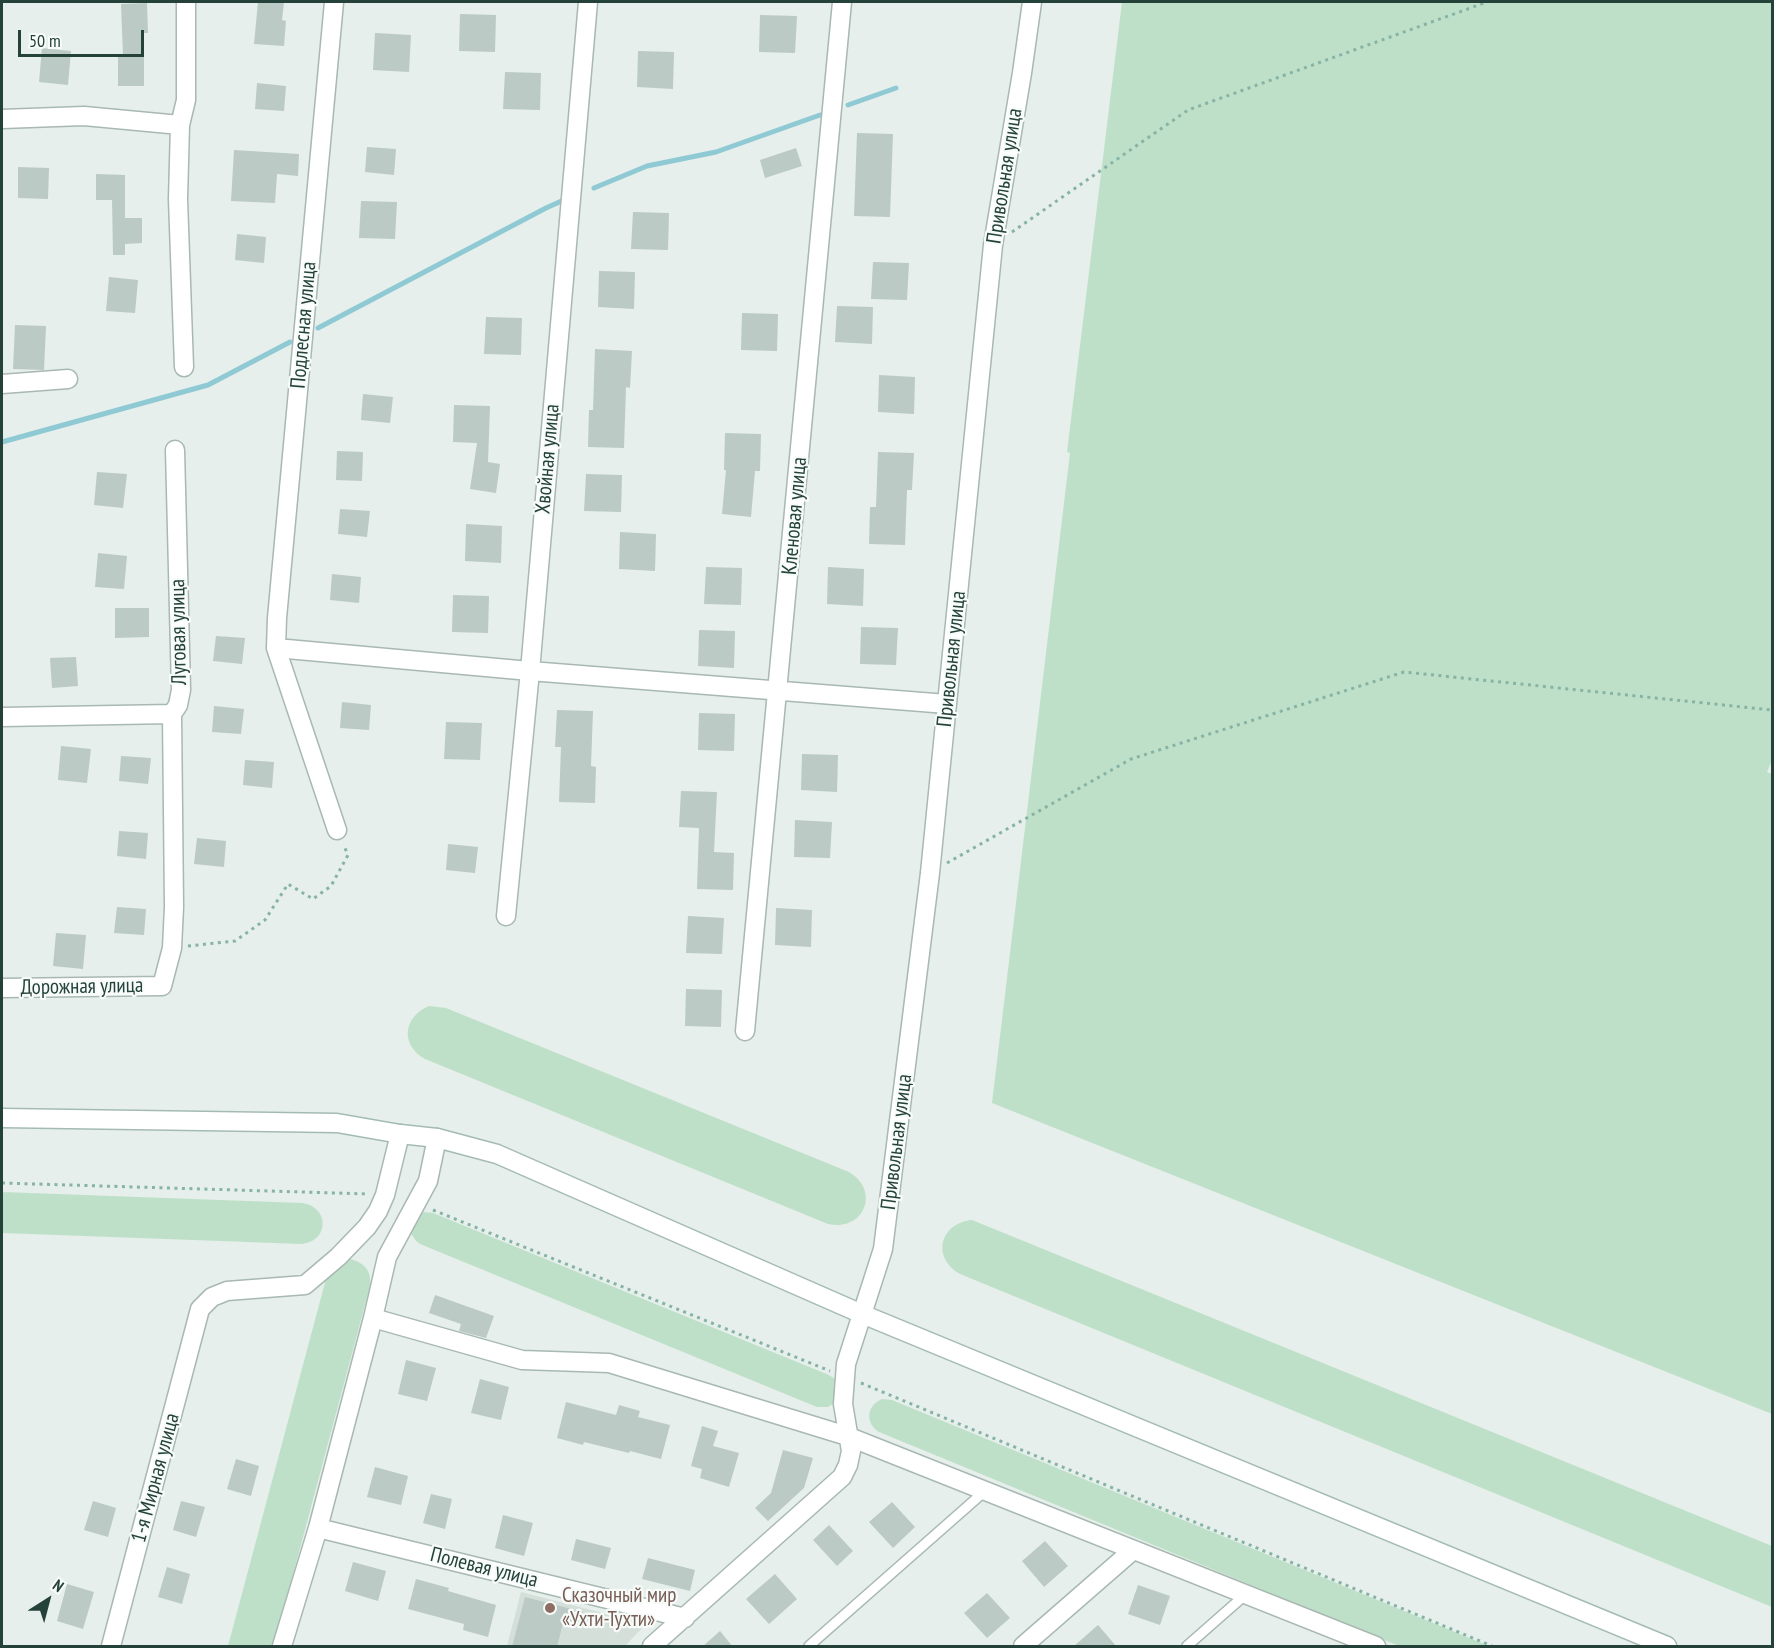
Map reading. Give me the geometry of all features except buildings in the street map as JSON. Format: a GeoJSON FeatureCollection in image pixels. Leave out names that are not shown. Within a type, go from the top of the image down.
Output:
{"type":"FeatureCollection","features":[{"type":"Feature","properties":{"kind":"street"},"geometry":{"type":"LineString","coordinates":[[184,366],[178,199],[180,124],[186,100],[186,2]]}},
{"type":"Feature","properties":{"kind":"street","name":"Подлесная улица"},"geometry":{"type":"LineString","coordinates":[[276,648],[334,2]]}},
{"type":"Feature","properties":{"kind":"street","name":"Хвойная улица"},"geometry":{"type":"LineString","coordinates":[[506,916],[530,671],[588,2]]}},
{"type":"Feature","properties":{"kind":"street","name":"Кленовая улица"},"geometry":{"type":"LineString","coordinates":[[746,1031],[842,2]]}},
{"type":"Feature","properties":{"kind":"street","name":"Привольная улица"},"geometry":{"type":"LineString","coordinates":[[847,1436],[843,1404],[846,1364],[884,1249],[930,873],[993,244],[1032,2]]}},
{"type":"Feature","properties":{"kind":"street"},"geometry":{"type":"LineString","coordinates":[[2,119],[84,116],[180,124]]}},
{"type":"Feature","properties":{"kind":"street"},"geometry":{"type":"LineString","coordinates":[[2,384],[68,379]]}},
{"type":"Feature","properties":{"kind":"street","name":"Луговая улица"},"geometry":{"type":"LineString","coordinates":[[2,717],[172,714],[178,705],[181,690],[176,450]]}},
{"type":"Feature","properties":{"kind":"street"},"geometry":{"type":"LineString","coordinates":[[337,830],[276,648],[947,704]]}},
{"type":"Feature","properties":{"kind":"street"},"geometry":{"type":"LineString","coordinates":[[172,714],[174,907],[172,948]]}},
{"type":"Feature","properties":{"kind":"street","name":"Дорожная улица"},"geometry":{"type":"LineString","coordinates":[[2,988],[162,986],[172,948]]}},
{"type":"Feature","properties":{"kind":"street"},"geometry":{"type":"LineString","coordinates":[[2,1118],[337,1123],[437,1138],[497,1154],[862,1314],[1667,1647]]}},
{"type":"Feature","properties":{"kind":"street"},"geometry":{"type":"LineString","coordinates":[[385,1194],[400,1134]]}},
{"type":"Feature","properties":{"kind":"street"},"geometry":{"type":"LineString","coordinates":[[282,1647],[318,1528],[387,1257],[428,1181],[437,1138]]}},
{"type":"Feature","properties":{"kind":"street","name":"1-я Мирная улица"},"geometry":{"type":"LineString","coordinates":[[111,1647],[200,1309],[212,1298],[226,1291],[305,1285],[338,1257],[367,1227],[378,1211],[385,1194]]}},
{"type":"Feature","properties":{"kind":"street"},"geometry":{"type":"LineString","coordinates":[[373,1318],[522,1360],[609,1363],[847,1436],[1366,1645]]}},
{"type":"Feature","properties":{"kind":"street"},"geometry":{"type":"LineString","coordinates":[[652,1647],[842,1477],[851,1451],[847,1436]]}},
{"type":"Feature","properties":{"kind":"street","name":"Полевая улица"},"geometry":{"type":"LineString","coordinates":[[318,1528],[685,1618]]}},
{"type":"Feature","properties":{"kind":"street"},"geometry":{"type":"LineString","coordinates":[[1023,1647],[1132,1551]]}},
{"type":"Feature","properties":{"kind":"lane"},"geometry":{"type":"LineString","coordinates":[[812,1646],[985,1491]]}},
{"type":"Feature","properties":{"kind":"lane"},"geometry":{"type":"LineString","coordinates":[[1187,1647],[1245,1595]]}},
{"type":"Feature","properties":{"kind":"path"},"geometry":{"type":"LineString","coordinates":[[993,244],[1188,110],[1487,2]]}},
{"type":"Feature","properties":{"kind":"path"},"geometry":{"type":"LineString","coordinates":[[930,873],[1131,759],[1404,672],[1773,710]]}},
{"type":"Feature","properties":{"kind":"path"},"geometry":{"type":"LineString","coordinates":[[172,948],[235,941],[265,920],[288,885],[313,899],[331,886],[348,855],[337,830]]}},
{"type":"Feature","properties":{"kind":"path"},"geometry":{"type":"LineString","coordinates":[[2,1183],[385,1194]]}},
{"type":"Feature","properties":{"kind":"path"},"geometry":{"type":"LineString","coordinates":[[416,1203],[845,1377],[1492,1647]]}},
{"type":"Feature","properties":{"kind":"shaded area","name":"Сказочный мир «Ухти-Тухти»"},"geometry":{"type":"Polygon","coordinates":[[[521,1592],[646,1624],[625,1646],[507,1646],[521,1592]]]}},
{"type":"Feature","properties":{"kind":"green space"},"geometry":{"type":"Polygon","coordinates":[[[1122,2],[1772,2],[1772,760],[1767,772],[1772,774],[1772,1414],[992,1103],[1070,453],[1067,452],[1122,2]]]}},
{"type":"Feature","properties":{"kind":"green space"},"geometry":{"type":"Polygon","coordinates":[[[429,1006],[446,1008],[849,1172],[859,1180],[864,1189],[866,1199],[864,1208],[851,1222],[841,1225],[828,1224],[425,1059],[411,1046],[408,1031],[414,1017],[429,1006]]]}},
{"type":"Feature","properties":{"kind":"green space"},"geometry":{"type":"Polygon","coordinates":[[[2,1192],[303,1203],[318,1211],[323,1224],[317,1237],[311,1242],[302,1244],[2,1233],[2,1192]]]}},
{"type":"Feature","properties":{"kind":"green space"},"geometry":{"type":"Polygon","coordinates":[[[433,1213],[829,1375],[838,1381],[837,1401],[828,1407],[817,1407],[420,1244],[410,1232],[418,1214],[433,1213]]]}},
{"type":"Feature","properties":{"kind":"green space"},"geometry":{"type":"Polygon","coordinates":[[[972,1220],[1772,1546],[1772,1607],[960,1274],[945,1259],[943,1242],[946,1234],[953,1227],[961,1222],[972,1220]]]}},
{"type":"Feature","properties":{"kind":"green space"},"geometry":{"type":"Polygon","coordinates":[[[347,1258],[365,1267],[370,1275],[370,1286],[274,1646],[228,1646],[327,1275],[347,1258]]]}},
{"type":"Feature","properties":{"kind":"green space"},"geometry":{"type":"Polygon","coordinates":[[[882,1399],[892,1400],[1489,1646],[1399,1646],[879,1432],[871,1424],[869,1415],[873,1406],[882,1399]]]}},
{"type":"Feature","properties":{"kind":"waterway"},"geometry":{"type":"LineString","coordinates":[[848,105],[896,88]]}},
{"type":"Feature","properties":{"kind":"waterway"},"geometry":{"type":"LineString","coordinates":[[594,188],[647,166],[716,152],[820,115]]}},
{"type":"Feature","properties":{"kind":"waterway"},"geometry":{"type":"LineString","coordinates":[[318,328],[566,199]]}},
{"type":"Feature","properties":{"kind":"waterway"},"geometry":{"type":"LineString","coordinates":[[2,442],[208,385],[290,342]]}},
{"type":"Feature","properties":{"kind":"place","name":"Сказочный мир «Ухти-Тухти»"},"geometry":{"type":"Point","coordinates":[550,1608]}}]}
